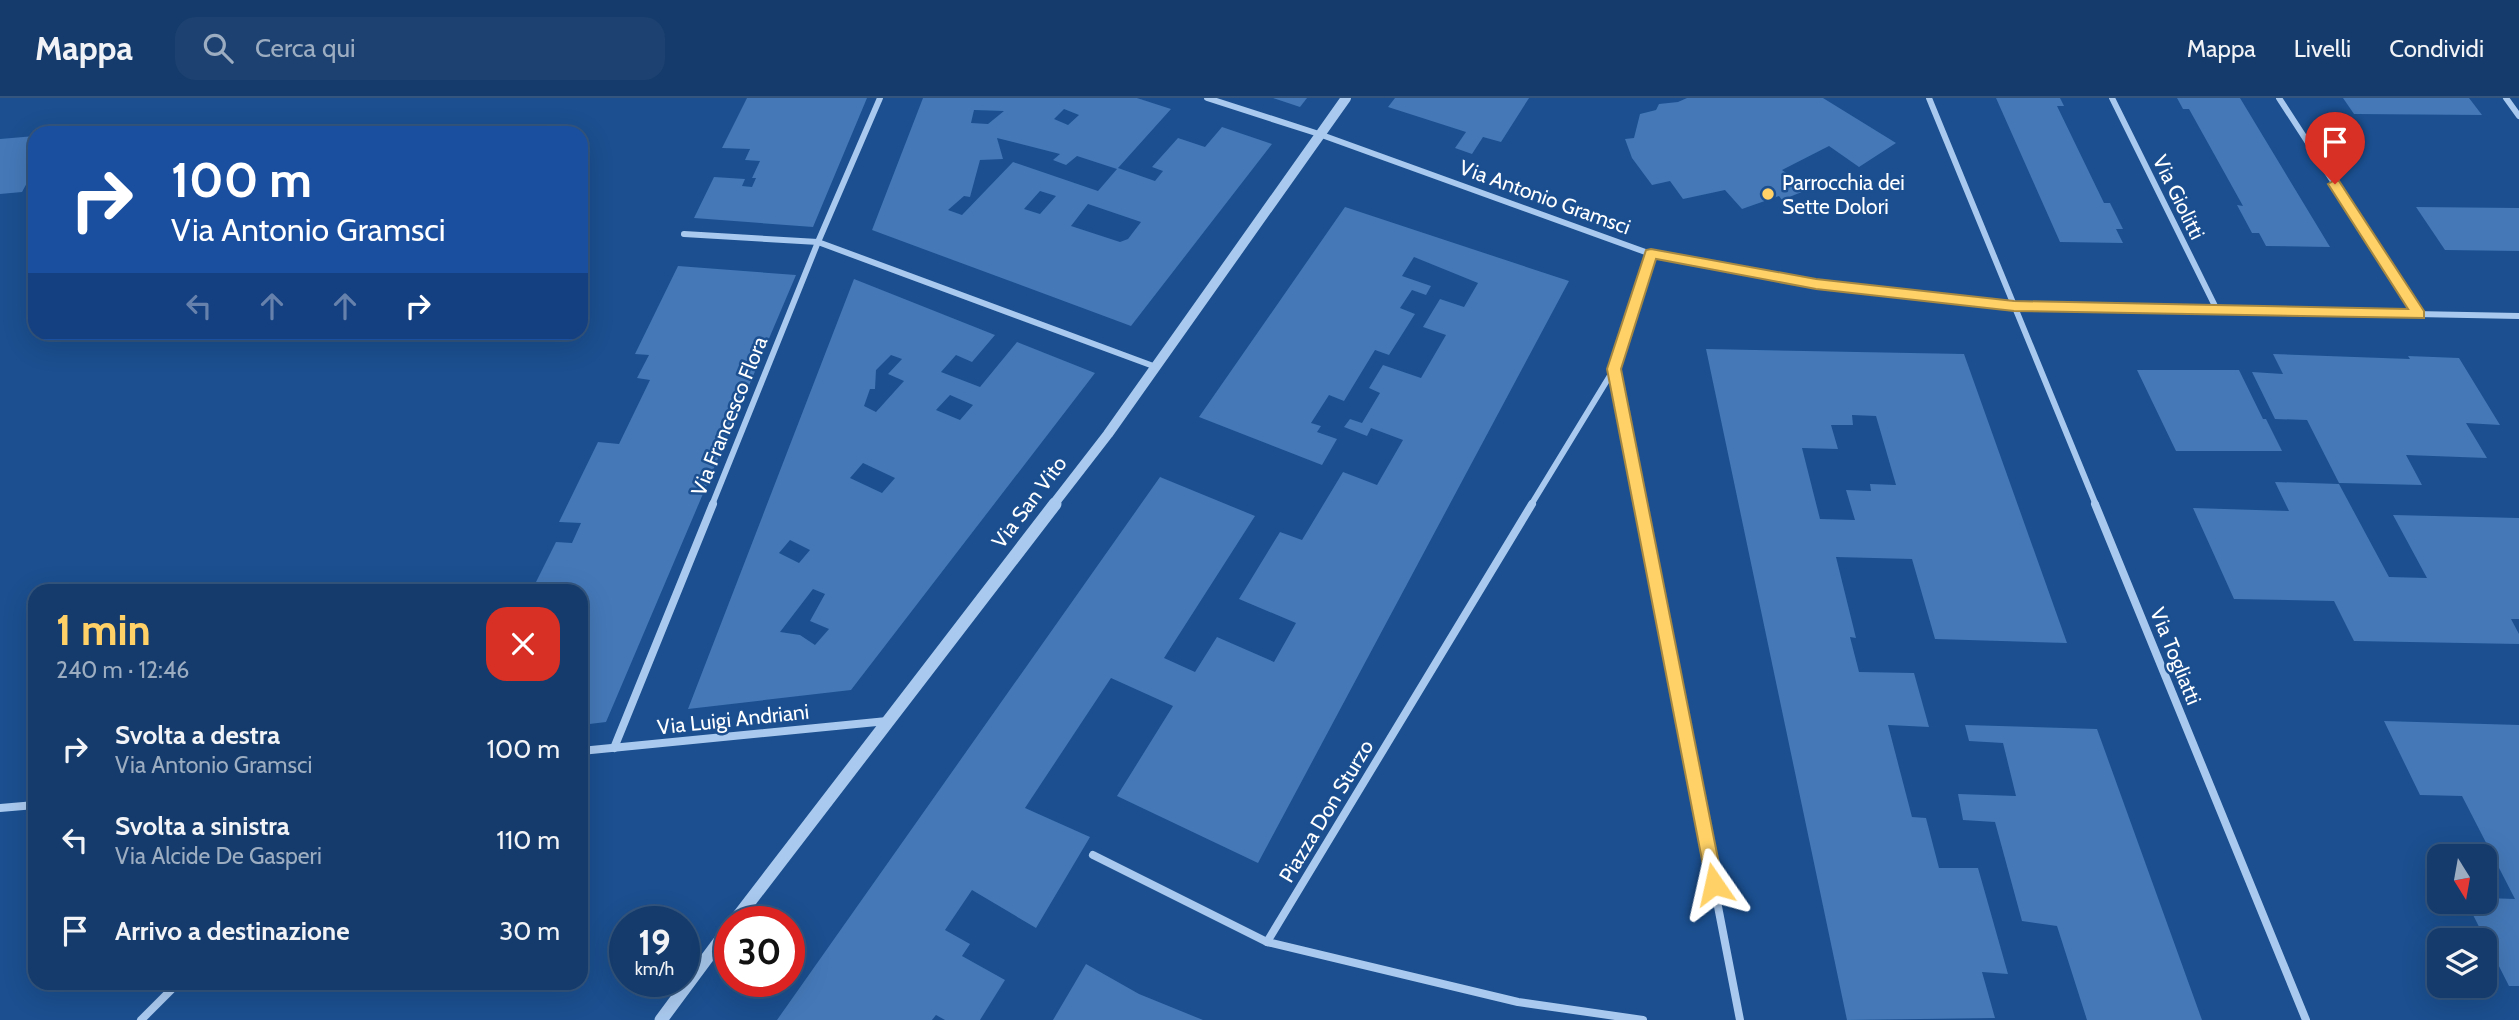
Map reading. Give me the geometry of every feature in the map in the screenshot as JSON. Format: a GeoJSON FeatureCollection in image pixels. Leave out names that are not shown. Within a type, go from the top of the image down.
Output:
{"type":"FeatureCollection","features":[{"type":"Feature","properties":{"kind":"street","name":"Via Francesco Flora"},"geometry":{"type":"LineString","coordinates":[[614,748],[818,242],[880,98]]}},
{"type":"Feature","properties":{"kind":"street","name":"Via Antonio Gramsci"},"geometry":{"type":"LineString","coordinates":[[1207,98],[1319,134],[1651,254],[1816,284],[2014,306],[2519,316]]}},
{"type":"Feature","properties":{"kind":"street","name":"Via San Vito"},"geometry":{"type":"LineString","coordinates":[[746,906],[1108,434],[1346,98]]}},
{"type":"Feature","properties":{"kind":"street","name":"Via Togliatti"},"geometry":{"type":"LineString","coordinates":[[1929,98],[2306,1020]]}},
{"type":"Feature","properties":{"kind":"street","name":"Via Giolitti"},"geometry":{"type":"LineString","coordinates":[[2112,98],[2217,310]]}},
{"type":"Feature","properties":{"kind":"street"},"geometry":{"type":"LineString","coordinates":[[2279,98],[2419,314]]}},
{"type":"Feature","properties":{"kind":"street"},"geometry":{"type":"LineString","coordinates":[[2506,98],[2519,116]]}},
{"type":"Feature","properties":{"kind":"street"},"geometry":{"type":"LineString","coordinates":[[684,234],[818,242],[1156,366]]}},
{"type":"Feature","properties":{"kind":"street","name":"Piazza Don Sturzo"},"geometry":{"type":"LineString","coordinates":[[1267,942],[1614,369],[1651,254]]}},
{"type":"Feature","properties":{"kind":"street","name":"Piazza Don Sturzo"},"geometry":{"type":"LineString","coordinates":[[1614,369],[1740,1020]]}},
{"type":"Feature","properties":{"kind":"street","name":"Via Luigi Andriani"},"geometry":{"type":"LineString","coordinates":[[588,750],[888,720]]}},
{"type":"Feature","properties":{"kind":"street"},"geometry":{"type":"LineString","coordinates":[[0,808],[28,806]]}},
{"type":"Feature","properties":{"kind":"street"},"geometry":{"type":"LineString","coordinates":[[1093,855],[1267,942],[1518,1002],[1643,1020]]}},
{"type":"Feature","properties":{"kind":"street"},"geometry":{"type":"LineString","coordinates":[[662,1020],[714,950]]}},
{"type":"Feature","properties":{"kind":"street"},"geometry":{"type":"LineString","coordinates":[[141,1020],[171,990]]}},
{"type":"Feature","properties":{"kind":"building"},"geometry":{"type":"Polygon","coordinates":[[[747,98],[867,98],[813,227],[694,218],[714,177],[745,179],[742,186],[752,187],[756,178],[752,178],[760,161],[745,160],[750,149],[722,148],[747,98]]]}},
{"type":"Feature","properties":{"kind":"building"},"geometry":{"type":"Polygon","coordinates":[[[923,98],[1137,98],[1171,109],[1118,168],[1155,181],[1163,171],[1152,167],[1178,138],[1205,147],[1222,127],[1272,144],[1131,326],[872,230],[923,98]],[[1064,109],[1054,119],[1068,125],[1079,115],[1064,109]],[[974,110],[971,123],[988,124],[1004,111],[974,110]],[[997,138],[1003,159],[980,160],[970,197],[964,196],[948,210],[962,215],[1013,162],[1098,191],[1117,169],[1077,156],[1066,165],[1053,160],[1060,154],[997,138]],[[1040,191],[1024,209],[1040,214],[1056,196],[1040,191]],[[1088,204],[1071,226],[1120,242],[1128,239],[1141,222],[1088,204]]]}},
{"type":"Feature","properties":{"kind":"building"},"geometry":{"type":"Polygon","coordinates":[[[1273,98],[1307,98],[1300,107],[1273,98]]]}},
{"type":"Feature","properties":{"kind":"building"},"geometry":{"type":"Polygon","coordinates":[[[1395,98],[1529,98],[1501,142],[1483,137],[1472,154],[1455,148],[1466,132],[1388,107],[1395,98]]]}},
{"type":"Feature","properties":{"kind":"building"},"geometry":{"type":"Polygon","coordinates":[[[1687,98],[1823,98],[1896,143],[1859,167],[1829,146],[1782,170],[1809,189],[1782,200],[1779,196],[1742,209],[1725,190],[1683,199],[1670,181],[1652,185],[1632,158],[1625,139],[1634,138],[1640,114],[1656,110],[1659,104],[1687,98]]]}},
{"type":"Feature","properties":{"kind":"building"},"geometry":{"type":"Polygon","coordinates":[[[1996,98],[2060,98],[2064,106],[2057,106],[2104,203],[2110,203],[2123,229],[2116,229],[2123,243],[2060,242],[1996,98]]]}},
{"type":"Feature","properties":{"kind":"building"},"geometry":{"type":"Polygon","coordinates":[[[2177,98],[2240,98],[2330,247],[2266,246],[2259,233],[2252,233],[2237,205],[2243,206],[2189,109],[2183,109],[2177,98]]]}},
{"type":"Feature","properties":{"kind":"building"},"geometry":{"type":"Polygon","coordinates":[[[2343,98],[2469,98],[2482,115],[2354,114],[2343,98]]]}},
{"type":"Feature","properties":{"kind":"building"},"geometry":{"type":"Polygon","coordinates":[[[28,137],[28,181],[22,192],[0,194],[0,139],[28,137]]]}},
{"type":"Feature","properties":{"kind":"building"},"geometry":{"type":"Polygon","coordinates":[[[1345,207],[1569,281],[1258,863],[1117,796],[1173,706],[1111,678],[1025,808],[1090,837],[1036,928],[972,890],[945,930],[970,944],[962,956],[1005,980],[980,1020],[945,1020],[936,1015],[932,1020],[777,1020],[793,997],[805,997],[805,980],[1160,477],[1255,516],[1164,658],[1195,672],[1217,637],[1274,662],[1296,623],[1239,599],[1280,532],[1302,540],[1343,472],[1377,485],[1403,440],[1371,428],[1367,436],[1344,427],[1350,419],[1362,423],[1380,393],[1369,388],[1383,365],[1421,378],[1446,335],[1423,327],[1440,299],[1464,307],[1478,283],[1414,257],[1402,276],[1431,286],[1426,295],[1412,290],[1400,308],[1415,314],[1389,355],[1375,350],[1344,401],[1329,395],[1311,423],[1321,426],[1317,432],[1337,439],[1322,465],[1199,417],[1345,207]]]}},
{"type":"Feature","properties":{"kind":"building"},"geometry":{"type":"Polygon","coordinates":[[[2416,207],[2519,208],[2519,251],[2445,250],[2416,207]]]}},
{"type":"Feature","properties":{"kind":"building"},"geometry":{"type":"Polygon","coordinates":[[[678,266],[796,275],[606,722],[588,724],[588,584],[535,584],[556,542],[572,543],[581,523],[559,522],[598,442],[619,444],[650,380],[637,378],[649,355],[635,354],[678,266]]]}},
{"type":"Feature","properties":{"kind":"building"},"geometry":{"type":"Polygon","coordinates":[[[854,279],[995,335],[972,362],[956,355],[941,372],[980,387],[1017,342],[1095,373],[851,690],[688,709],[854,279]],[[891,355],[876,370],[875,389],[870,389],[864,406],[876,412],[904,381],[888,374],[902,359],[891,355]],[[950,395],[936,410],[960,420],[973,405],[950,395]],[[863,463],[850,478],[882,493],[895,478],[863,463]],[[790,540],[779,553],[799,563],[810,550],[790,540]],[[813,589],[780,632],[800,635],[815,645],[829,629],[810,621],[825,594],[813,589]]]}},
{"type":"Feature","properties":{"kind":"building"},"geometry":{"type":"Polygon","coordinates":[[[1706,349],[1964,354],[2067,643],[1935,639],[1912,559],[1836,557],[1856,638],[1850,637],[1859,672],[1914,673],[1929,727],[1888,725],[1912,817],[1926,818],[1939,868],[1978,868],[2008,974],[1982,972],[1995,1018],[1847,1020],[1706,349]],[[1852,415],[1853,425],[1831,425],[1838,449],[1802,448],[1820,519],[1855,520],[1846,490],[1871,491],[1870,484],[1896,485],[1876,416],[1852,415]]]}},
{"type":"Feature","properties":{"kind":"building"},"geometry":{"type":"Polygon","coordinates":[[[2273,354],[2459,358],[2500,425],[2466,423],[2487,458],[2406,455],[2422,485],[2339,483],[2307,420],[2275,419],[2252,372],[2283,374],[2273,354]]]}},
{"type":"Feature","properties":{"kind":"building"},"geometry":{"type":"Polygon","coordinates":[[[2137,370],[2239,370],[2282,451],[2176,451],[2137,370]]]}},
{"type":"Feature","properties":{"kind":"building"},"geometry":{"type":"Polygon","coordinates":[[[2275,482],[2339,484],[2389,577],[2427,578],[2393,515],[2519,518],[2519,619],[2511,619],[2519,634],[2519,644],[2354,641],[2334,601],[2234,599],[2193,508],[2289,511],[2275,482]]]}},
{"type":"Feature","properties":{"kind":"building"},"geometry":{"type":"Polygon","coordinates":[[[2384,721],[2519,725],[2519,986],[2509,986],[2497,962],[2497,928],[2480,928],[2473,914],[2497,914],[2497,898],[2515,899],[2497,864],[2497,844],[2487,844],[2462,796],[2420,795],[2384,721]]]}},
{"type":"Feature","properties":{"kind":"building"},"geometry":{"type":"Polygon","coordinates":[[[1965,725],[2097,729],[2202,1020],[2087,1020],[2057,926],[2022,921],[1995,822],[1963,820],[1958,794],[2016,796],[2003,743],[1969,741],[1965,725]]]}},
{"type":"Feature","properties":{"kind":"building"},"geometry":{"type":"Polygon","coordinates":[[[1086,964],[1139,994],[1203,1020],[1053,1020],[1086,964]]]}},
{"type":"Feature","properties":{"kind":"place","name":"Parrocchia dei Sette Dolori"},"geometry":{"type":"Point","coordinates":[1768,194]}},
{"type":"Feature","properties":{"kind":"route"},"geometry":{"type":"LineString","coordinates":[[1714,884],[1614,369],[1651,254],[1816,284],[2014,306],[2419,314],[2335,184]]}}]}
